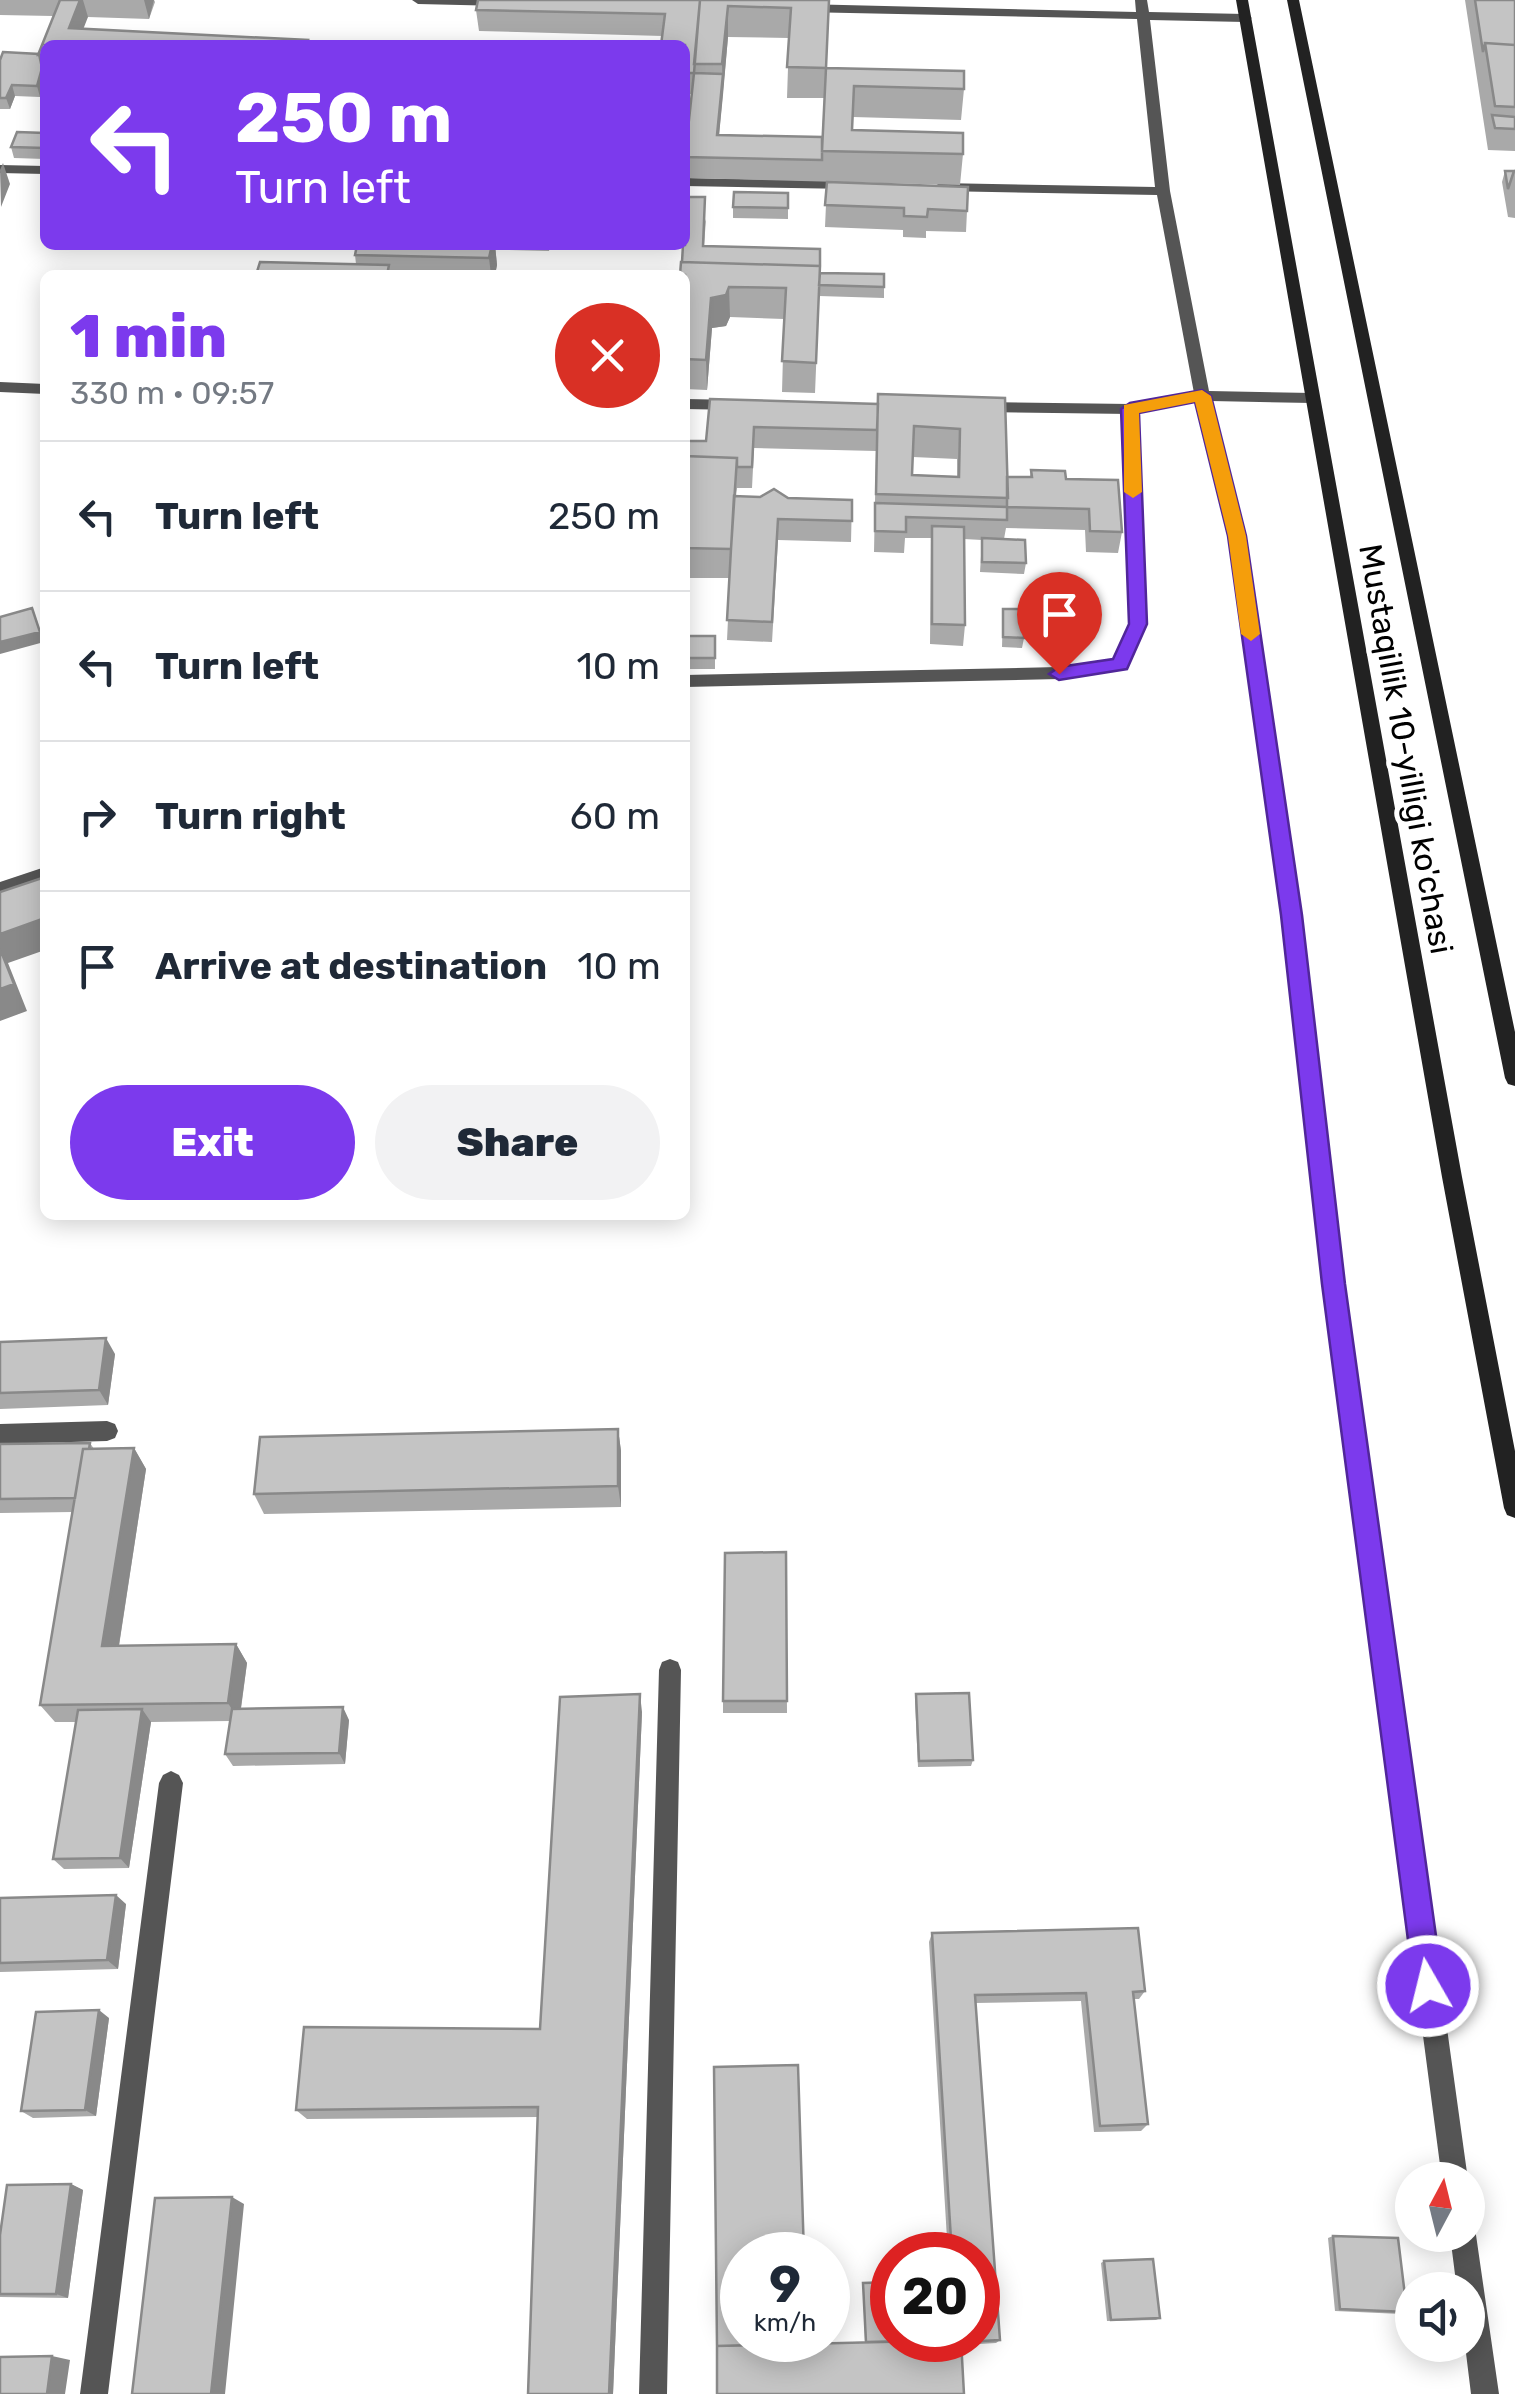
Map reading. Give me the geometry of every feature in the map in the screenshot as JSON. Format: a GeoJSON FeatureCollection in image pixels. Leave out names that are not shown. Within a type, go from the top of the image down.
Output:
{"type":"FeatureCollection","features":[{"type":"Feature","properties":{"kind":"main road","name":"Mustaqillik 10-yilligi ko'chasi"},"geometry":{"type":"LineString","coordinates":[[1293,0],[1515,1078]]}},
{"type":"Feature","properties":{"kind":"main road","name":"Mustaqillik 10-yilligi ko'chasi"},"geometry":{"type":"LineString","coordinates":[[1244,9],[1515,1508]]}},
{"type":"Feature","properties":{"kind":"street"},"geometry":{"type":"LineString","coordinates":[[418,0],[512,2]]}},
{"type":"Feature","properties":{"kind":"street"},"geometry":{"type":"LineString","coordinates":[[788,8],[1244,9]]}},
{"type":"Feature","properties":{"kind":"street"},"geometry":{"type":"LineString","coordinates":[[1142,8],[1163,191],[1202,396],[1237,536],[1292,915],[1334,1284],[1454,2162]]}},
{"type":"Feature","properties":{"kind":"street"},"geometry":{"type":"LineString","coordinates":[[0,170],[40,170]]}},
{"type":"Feature","properties":{"kind":"street"},"geometry":{"type":"LineString","coordinates":[[690,182],[864,186]]}},
{"type":"Feature","properties":{"kind":"street"},"geometry":{"type":"LineString","coordinates":[[924,187],[1163,191]]}},
{"type":"Feature","properties":{"kind":"street"},"geometry":{"type":"LineString","coordinates":[[0,388],[40,389]]}},
{"type":"Feature","properties":{"kind":"street"},"geometry":{"type":"LineString","coordinates":[[956,407],[1130,409],[1202,396],[1312,398]]}},
{"type":"Feature","properties":{"kind":"street"},"geometry":{"type":"LineString","coordinates":[[690,404],[762,405]]}},
{"type":"Feature","properties":{"kind":"street"},"geometry":{"type":"LineString","coordinates":[[690,681],[1059,674],[1120,664],[1138,624],[1130,409]]}},
{"type":"Feature","properties":{"kind":"street"},"geometry":{"type":"LineString","coordinates":[[0,890],[40,876]]}},
{"type":"Feature","properties":{"kind":"street"},"geometry":{"type":"LineString","coordinates":[[0,1434],[107,1431]]}},
{"type":"Feature","properties":{"kind":"street"},"geometry":{"type":"LineString","coordinates":[[653,2394],[670,1670]]}},
{"type":"Feature","properties":{"kind":"street"},"geometry":{"type":"LineString","coordinates":[[94,2394],[171,1783]]}},
{"type":"Feature","properties":{"kind":"street"},"geometry":{"type":"LineString","coordinates":[[1465,2252],[1485,2394]]}},
{"type":"Feature","properties":{"kind":"building"},"geometry":{"type":"Polygon","coordinates":[[[60,0],[80,0],[69,28],[308,40],[44,40],[60,0]]]}},
{"type":"Feature","properties":{"kind":"building"},"geometry":{"type":"Polygon","coordinates":[[[478,0],[700,0],[694,73],[690,73],[690,40],[662,40],[665,14],[476,10],[478,0]]]}},
{"type":"Feature","properties":{"kind":"building"},"geometry":{"type":"Polygon","coordinates":[[[700,0],[829,0],[826,68],[787,67],[791,8],[728,6],[722,64],[694,64],[700,0]]]}},
{"type":"Feature","properties":{"kind":"building"},"geometry":{"type":"Polygon","coordinates":[[[1475,0],[1515,0],[1515,45],[1485,43],[1483,52],[1475,0]]]}},
{"type":"Feature","properties":{"kind":"building"},"geometry":{"type":"Polygon","coordinates":[[[1485,43],[1515,45],[1515,107],[1495,106],[1485,43]]]}},
{"type":"Feature","properties":{"kind":"building"},"geometry":{"type":"Polygon","coordinates":[[[3,52],[39,54],[37,86],[12,85],[6,98],[0,98],[3,52]]]}},
{"type":"Feature","properties":{"kind":"building"},"geometry":{"type":"Polygon","coordinates":[[[826,68],[964,71],[964,89],[854,86],[852,130],[963,133],[963,154],[822,151],[826,68]]]}},
{"type":"Feature","properties":{"kind":"building"},"geometry":{"type":"Polygon","coordinates":[[[694,73],[723,74],[717,135],[822,137],[822,160],[690,157],[694,73]]]}},
{"type":"Feature","properties":{"kind":"building"},"geometry":{"type":"Polygon","coordinates":[[[1492,115],[1515,117],[1515,129],[1495,128],[1492,115]]]}},
{"type":"Feature","properties":{"kind":"building"},"geometry":{"type":"Polygon","coordinates":[[[17,132],[40,133],[40,148],[11,147],[17,132]]]}},
{"type":"Feature","properties":{"kind":"building"},"geometry":{"type":"Polygon","coordinates":[[[1505,171],[1514,171],[1508,189],[1505,171]]]}},
{"type":"Feature","properties":{"kind":"building"},"geometry":{"type":"Polygon","coordinates":[[[827,182],[968,187],[967,211],[928,209],[927,217],[904,216],[904,208],[825,205],[827,182]]]}},
{"type":"Feature","properties":{"kind":"building"},"geometry":{"type":"Polygon","coordinates":[[[734,192],[788,193],[788,208],[733,207],[734,192]]]}},
{"type":"Feature","properties":{"kind":"building"},"geometry":{"type":"Polygon","coordinates":[[[690,197],[705,197],[703,246],[820,249],[820,266],[682,262],[683,250],[690,250],[690,197]]]}},
{"type":"Feature","properties":{"kind":"building"},"geometry":{"type":"Polygon","coordinates":[[[356,250],[491,250],[489,258],[355,255],[356,250]]]}},
{"type":"Feature","properties":{"kind":"building"},"geometry":{"type":"Polygon","coordinates":[[[260,262],[389,265],[388,270],[258,270],[260,262]]]}},
{"type":"Feature","properties":{"kind":"building"},"geometry":{"type":"Polygon","coordinates":[[[681,262],[820,266],[816,363],[782,361],[786,288],[729,287],[726,295],[711,298],[706,360],[690,359],[690,270],[680,270],[681,262]]]}},
{"type":"Feature","properties":{"kind":"building"},"geometry":{"type":"Polygon","coordinates":[[[820,273],[884,274],[884,287],[819,285],[820,273]]]}},
{"type":"Feature","properties":{"kind":"building"},"geometry":{"type":"Polygon","coordinates":[[[878,394],[1005,398],[1008,498],[876,494],[878,394]],[[914,426],[912,475],[959,477],[960,429],[914,426]]]}},
{"type":"Feature","properties":{"kind":"building"},"geometry":{"type":"Polygon","coordinates":[[[710,399],[878,404],[877,430],[754,427],[752,467],[737,467],[737,458],[690,456],[690,441],[706,441],[710,399]]]}},
{"type":"Feature","properties":{"kind":"building"},"geometry":{"type":"Polygon","coordinates":[[[690,456],[737,458],[731,549],[690,548],[690,456]]]}},
{"type":"Feature","properties":{"kind":"building"},"geometry":{"type":"Polygon","coordinates":[[[1031,470],[1065,471],[1066,479],[1118,480],[1122,532],[1090,531],[1089,509],[1007,507],[1007,477],[1032,477],[1031,470]]]}},
{"type":"Feature","properties":{"kind":"building"},"geometry":{"type":"Polygon","coordinates":[[[774,489],[788,498],[852,500],[852,521],[778,519],[772,622],[727,620],[734,496],[760,497],[774,489]]]}},
{"type":"Feature","properties":{"kind":"building"},"geometry":{"type":"Polygon","coordinates":[[[875,503],[1007,507],[1007,520],[906,517],[906,532],[875,531],[875,503]]]}},
{"type":"Feature","properties":{"kind":"building"},"geometry":{"type":"Polygon","coordinates":[[[932,526],[964,527],[965,625],[932,624],[932,526]]]}},
{"type":"Feature","properties":{"kind":"building"},"geometry":{"type":"Polygon","coordinates":[[[982,538],[1025,540],[1026,563],[982,562],[982,538]]]}},
{"type":"Feature","properties":{"kind":"building"},"geometry":{"type":"Polygon","coordinates":[[[32,608],[40,632],[0,642],[0,617],[32,608]]]}},
{"type":"Feature","properties":{"kind":"building"},"geometry":{"type":"Polygon","coordinates":[[[1003,609],[1024,609],[1024,638],[1003,637],[1003,609]]]}},
{"type":"Feature","properties":{"kind":"building"},"geometry":{"type":"Polygon","coordinates":[[[690,636],[715,636],[715,658],[690,658],[690,636]]]}},
{"type":"Feature","properties":{"kind":"building"},"geometry":{"type":"Polygon","coordinates":[[[40,879],[40,920],[0,934],[0,892],[40,879]]]}},
{"type":"Feature","properties":{"kind":"building"},"geometry":{"type":"Polygon","coordinates":[[[0,949],[14,984],[0,989],[0,949]]]}},
{"type":"Feature","properties":{"kind":"building"},"geometry":{"type":"Polygon","coordinates":[[[106,1338],[99,1390],[0,1393],[0,1342],[106,1338]]]}},
{"type":"Feature","properties":{"kind":"building"},"geometry":{"type":"Polygon","coordinates":[[[618,1429],[618,1486],[254,1494],[260,1437],[618,1429]]]}},
{"type":"Feature","properties":{"kind":"building"},"geometry":{"type":"Polygon","coordinates":[[[90,1443],[89,1449],[83,1449],[75,1498],[0,1499],[0,1444],[90,1443]]]}},
{"type":"Feature","properties":{"kind":"building"},"geometry":{"type":"Polygon","coordinates":[[[134,1448],[102,1646],[236,1644],[228,1703],[40,1705],[83,1449],[134,1448]]]}},
{"type":"Feature","properties":{"kind":"building"},"geometry":{"type":"Polygon","coordinates":[[[786,1552],[787,1701],[723,1701],[725,1553],[786,1552]]]}},
{"type":"Feature","properties":{"kind":"building"},"geometry":{"type":"Polygon","coordinates":[[[969,1693],[973,1760],[919,1761],[916,1694],[969,1693]]]}},
{"type":"Feature","properties":{"kind":"building"},"geometry":{"type":"Polygon","coordinates":[[[640,1694],[609,2394],[528,2394],[538,2107],[296,2110],[304,2027],[540,2029],[560,1697],[640,1694]]]}},
{"type":"Feature","properties":{"kind":"building"},"geometry":{"type":"Polygon","coordinates":[[[343,1707],[339,1753],[225,1754],[232,1709],[343,1707]]]}},
{"type":"Feature","properties":{"kind":"building"},"geometry":{"type":"Polygon","coordinates":[[[142,1709],[120,1858],[53,1859],[78,1710],[142,1709]]]}},
{"type":"Feature","properties":{"kind":"building"},"geometry":{"type":"Polygon","coordinates":[[[116,1895],[107,1960],[0,1963],[0,1898],[116,1895]]]}},
{"type":"Feature","properties":{"kind":"building"},"geometry":{"type":"Polygon","coordinates":[[[1138,1928],[1145,1991],[1133,1992],[1148,2124],[1100,2126],[1086,1993],[975,1995],[992,2232],[951,2232],[932,1933],[1138,1928]]]}},
{"type":"Feature","properties":{"kind":"building"},"geometry":{"type":"Polygon","coordinates":[[[99,2010],[85,2110],[21,2111],[36,2012],[99,2010]]]}},
{"type":"Feature","properties":{"kind":"building"},"geometry":{"type":"Polygon","coordinates":[[[798,2065],[803,2232],[720,2232],[717,2346],[714,2067],[798,2065]]]}},
{"type":"Feature","properties":{"kind":"building"},"geometry":{"type":"Polygon","coordinates":[[[71,2184],[56,2294],[0,2294],[0,2235],[7,2185],[71,2184]]]}},
{"type":"Feature","properties":{"kind":"building"},"geometry":{"type":"Polygon","coordinates":[[[232,2197],[211,2394],[132,2394],[155,2198],[232,2197]]]}},
{"type":"Feature","properties":{"kind":"building"},"geometry":{"type":"Polygon","coordinates":[[[1333,2236],[1395,2238],[1402,2272],[1395,2272],[1395,2311],[1340,2309],[1333,2236]]]}},
{"type":"Feature","properties":{"kind":"building"},"geometry":{"type":"Polygon","coordinates":[[[1153,2259],[1160,2318],[1111,2320],[1104,2261],[1153,2259]]]}},
{"type":"Feature","properties":{"kind":"building"},"geometry":{"type":"Polygon","coordinates":[[[863,2283],[870,2283],[870,2342],[866,2342],[863,2283]]]}},
{"type":"Feature","properties":{"kind":"building"},"geometry":{"type":"Polygon","coordinates":[[[870,2342],[870,2362],[962,2362],[964,2394],[717,2394],[717,2346],[720,2362],[850,2362],[850,2343],[870,2342]]]}},
{"type":"Feature","properties":{"kind":"building"},"geometry":{"type":"Polygon","coordinates":[[[52,2356],[47,2394],[0,2394],[0,2357],[52,2356]]]}},
{"type":"Feature","properties":{"kind":"slow traffic"},"geometry":{"type":"LineString","coordinates":[[1133,492],[1130,409],[1202,396],[1237,536],[1251,634]]}},
{"type":"Feature","properties":{"kind":"route"},"geometry":{"type":"LineString","coordinates":[[1059,674],[1120,664],[1138,624],[1130,409],[1202,396],[1237,536],[1292,915],[1334,1284],[1428,1986]]}}]}
